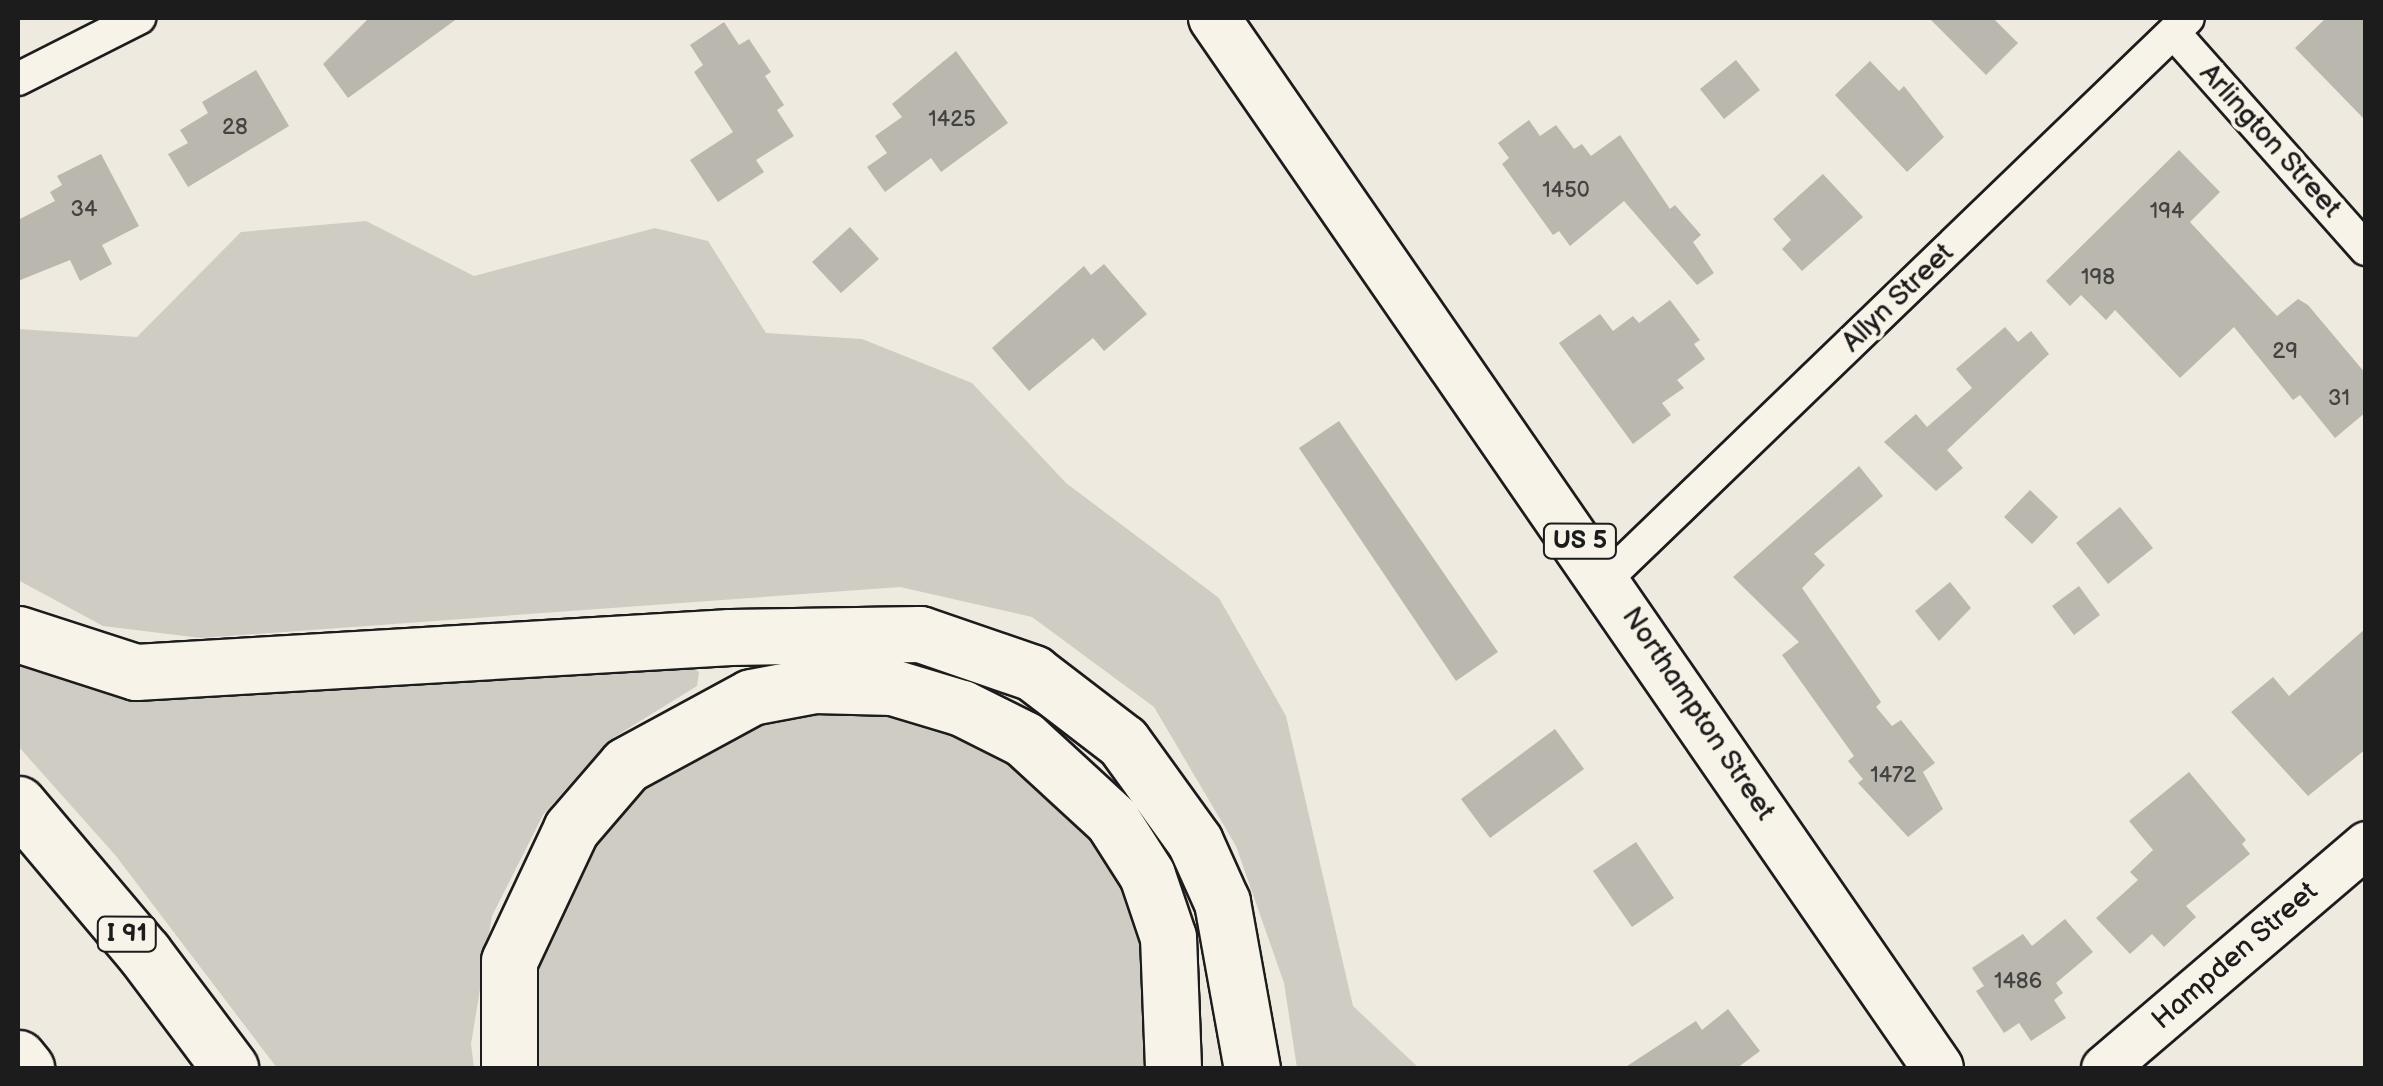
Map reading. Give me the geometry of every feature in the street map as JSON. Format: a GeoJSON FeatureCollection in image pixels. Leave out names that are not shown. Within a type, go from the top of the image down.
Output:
{"type":"FeatureCollection","features":[{"type":"Feature","properties":{"kind":"highway"},"geometry":{"type":"LineString","coordinates":[[18,634],[136,672],[730,636],[920,634],[1033,673],[1123,742],[1195,842],[1222,902],[1252,1068]]}},
{"type":"Feature","properties":{"kind":"highway"},"geometry":{"type":"LineString","coordinates":[[509,1068],[510,961],[571,829],[626,764],[751,697],[815,686],[892,687],[962,708],[1024,739],[1112,820],[1146,876],[1168,937],[1173,1068]]}},
{"type":"Feature","properties":{"kind":"highway","name":"I 91"},"geometry":{"type":"LineString","coordinates":[[18,804],[144,954],[230,1068]]}},
{"type":"Feature","properties":{"kind":"highway"},"geometry":{"type":"LineString","coordinates":[[18,1058],[26,1068]]}},
{"type":"Feature","properties":{"kind":"main road","name":"Northampton Street"},"geometry":{"type":"LineString","coordinates":[[1214,18],[1606,579],[1938,1068]]}},
{"type":"Feature","properties":{"kind":"main road","name":"Hampden Street"},"geometry":{"type":"LineString","coordinates":[[2104,1068],[2366,844]]}},
{"type":"Feature","properties":{"kind":"street"},"geometry":{"type":"LineString","coordinates":[[18,79],[140,18]]}},
{"type":"Feature","properties":{"kind":"street","name":"Allyn Street"},"geometry":{"type":"LineString","coordinates":[[1606,579],[2181,25]]}},
{"type":"Feature","properties":{"kind":"street","name":"Arlington Street"},"geometry":{"type":"LineString","coordinates":[[2181,25],[2366,249]]}},
{"type":"Feature","properties":{"kind":"shaded area"},"geometry":{"type":"Polygon","coordinates":[[[366,221],[474,276],[655,228],[708,241],[766,333],[862,339],[972,383],[1066,483],[1219,598],[1286,716],[1353,1006],[1419,1068],[1297,1068],[1284,983],[1236,846],[1154,707],[1032,617],[900,587],[201,638],[103,626],[18,580],[18,329],[137,337],[241,232],[366,221]]]}},
{"type":"Feature","properties":{"kind":"shaded area"},"geometry":{"type":"Polygon","coordinates":[[[18,657],[682,662],[699,672],[697,686],[608,741],[543,815],[492,916],[471,1044],[474,1068],[277,1068],[116,856],[18,746],[18,657]]]}},
{"type":"Feature","properties":{"kind":"shaded area"},"geometry":{"type":"Polygon","coordinates":[[[874,705],[989,744],[1083,825],[1138,917],[1154,969],[1154,1068],[528,1068],[533,958],[557,898],[632,781],[743,720],[874,705]]]}},
{"type":"Feature","properties":{"kind":"building"},"geometry":{"type":"Polygon","coordinates":[[[369,18],[458,18],[348,98],[323,64],[369,18]]]}},
{"type":"Feature","properties":{"kind":"building"},"geometry":{"type":"Polygon","coordinates":[[[1929,18],[1993,18],[2018,43],[1986,75],[1929,18]]]}},
{"type":"Feature","properties":{"kind":"building"},"geometry":{"type":"Polygon","coordinates":[[[2326,18],[2366,18],[2366,121],[2295,48],[2326,18]]]}},
{"type":"Feature","properties":{"kind":"building"},"geometry":{"type":"Polygon","coordinates":[[[724,22],[739,45],[749,39],[771,72],[765,76],[784,105],[777,110],[794,136],[756,160],[764,172],[718,202],[690,160],[733,132],[694,72],[703,65],[690,45],[724,22]]]}},
{"type":"Feature","properties":{"kind":"building"},"geometry":{"type":"Polygon","coordinates":[[[956,51],[1008,123],[941,172],[931,158],[885,192],[867,167],[887,153],[875,136],[902,117],[892,104],[956,51]]]}},
{"type":"Feature","properties":{"kind":"building"},"geometry":{"type":"Polygon","coordinates":[[[1736,60],[1760,90],[1724,119],[1700,89],[1736,60]]]}},
{"type":"Feature","properties":{"kind":"building"},"geometry":{"type":"Polygon","coordinates":[[[1870,61],[1899,91],[1904,86],[1944,137],[1907,172],[1835,95],[1870,61]]]}},
{"type":"Feature","properties":{"kind":"building"},"geometry":{"type":"Polygon","coordinates":[[[256,70],[289,126],[188,187],[168,154],[188,143],[180,130],[208,113],[202,102],[256,70]]]}},
{"type":"Feature","properties":{"kind":"building"},"geometry":{"type":"Polygon","coordinates":[[[1529,120],[1540,136],[1556,125],[1574,149],[1582,144],[1591,156],[1620,135],[1670,209],[1675,205],[1701,235],[1693,242],[1714,273],[1697,285],[1624,201],[1570,246],[1559,231],[1553,235],[1502,164],[1509,158],[1498,143],[1529,120]]]}},
{"type":"Feature","properties":{"kind":"building"},"geometry":{"type":"Polygon","coordinates":[[[2179,150],[2220,192],[2190,222],[2277,316],[2298,299],[2308,305],[2366,374],[2366,412],[2335,438],[2300,395],[2293,400],[2234,327],[2180,378],[2115,310],[2106,320],[2081,295],[2070,306],[2046,281],[2179,150]]]}},
{"type":"Feature","properties":{"kind":"building"},"geometry":{"type":"Polygon","coordinates":[[[101,154],[139,226],[102,245],[112,264],[80,281],[70,260],[18,281],[18,220],[55,201],[50,192],[62,185],[57,176],[101,154]]]}},
{"type":"Feature","properties":{"kind":"building"},"geometry":{"type":"Polygon","coordinates":[[[1823,174],[1863,217],[1802,271],[1782,249],[1791,240],[1773,219],[1823,174]]]}},
{"type":"Feature","properties":{"kind":"building"},"geometry":{"type":"Polygon","coordinates":[[[850,227],[879,259],[841,293],[812,262],[850,227]]]}},
{"type":"Feature","properties":{"kind":"building"},"geometry":{"type":"Polygon","coordinates":[[[1104,264],[1147,314],[1104,351],[1093,338],[1029,391],[992,348],[1084,266],[1091,275],[1104,264]]]}},
{"type":"Feature","properties":{"kind":"building"},"geometry":{"type":"Polygon","coordinates":[[[1670,300],[1700,340],[1694,344],[1705,359],[1677,380],[1684,388],[1662,403],[1671,415],[1633,444],[1559,343],[1600,314],[1613,331],[1633,316],[1639,323],[1670,300]]]}},
{"type":"Feature","properties":{"kind":"building"},"geometry":{"type":"Polygon","coordinates":[[[2005,327],[2018,342],[2031,331],[2049,354],[1947,450],[1963,468],[1936,491],[1884,442],[1916,414],[1927,427],[1972,388],[1956,369],[2005,327]]]}},
{"type":"Feature","properties":{"kind":"building"},"geometry":{"type":"Polygon","coordinates":[[[1339,421],[1498,652],[1456,681],[1299,448],[1339,421]]]}},
{"type":"Feature","properties":{"kind":"building"},"geometry":{"type":"Polygon","coordinates":[[[1859,466],[1883,496],[1814,554],[1825,565],[1802,588],[1881,702],[1876,707],[1892,726],[1901,720],[1935,763],[1923,772],[1943,809],[1908,837],[1858,783],[1863,779],[1848,761],[1854,756],[1782,655],[1799,642],[1733,577],[1859,466]]]}},
{"type":"Feature","properties":{"kind":"building"},"geometry":{"type":"Polygon","coordinates":[[[2030,490],[2058,517],[2032,544],[2004,517],[2030,490]]]}},
{"type":"Feature","properties":{"kind":"building"},"geometry":{"type":"Polygon","coordinates":[[[2120,507],[2153,548],[2108,584],[2076,543],[2120,507]]]}},
{"type":"Feature","properties":{"kind":"building"},"geometry":{"type":"Polygon","coordinates":[[[1950,582],[1971,608],[1939,641],[1915,611],[1950,582]]]}},
{"type":"Feature","properties":{"kind":"building"},"geometry":{"type":"Polygon","coordinates":[[[2079,586],[2100,615],[2074,635],[2052,606],[2079,586]]]}},
{"type":"Feature","properties":{"kind":"building"},"geometry":{"type":"Polygon","coordinates":[[[2366,628],[2366,749],[2308,796],[2231,712],[2273,677],[2289,696],[2366,628]]]}},
{"type":"Feature","properties":{"kind":"building"},"geometry":{"type":"Polygon","coordinates":[[[1555,729],[1584,769],[1490,838],[1461,799],[1555,729]]]}},
{"type":"Feature","properties":{"kind":"building"},"geometry":{"type":"Polygon","coordinates":[[[2189,772],[2246,840],[2242,844],[2250,854],[2186,906],[2196,917],[2164,947],[2152,934],[2130,954],[2096,918],[2138,880],[2130,872],[2153,850],[2129,821],[2189,772]]]}},
{"type":"Feature","properties":{"kind":"building"},"geometry":{"type":"Polygon","coordinates":[[[1636,842],[1674,898],[1632,927],[1593,871],[1636,842]]]}},
{"type":"Feature","properties":{"kind":"building"},"geometry":{"type":"Polygon","coordinates":[[[2065,919],[2093,952],[2056,983],[2063,993],[2054,1000],[2066,1018],[2031,1041],[2019,1023],[2004,1033],[1976,991],[1984,986],[1972,968],[2023,934],[2032,946],[2065,919]]]}},
{"type":"Feature","properties":{"kind":"building"},"geometry":{"type":"Polygon","coordinates":[[[1728,1009],[1760,1051],[1737,1068],[1624,1068],[1696,1021],[1702,1030],[1728,1009]]]}}]}
